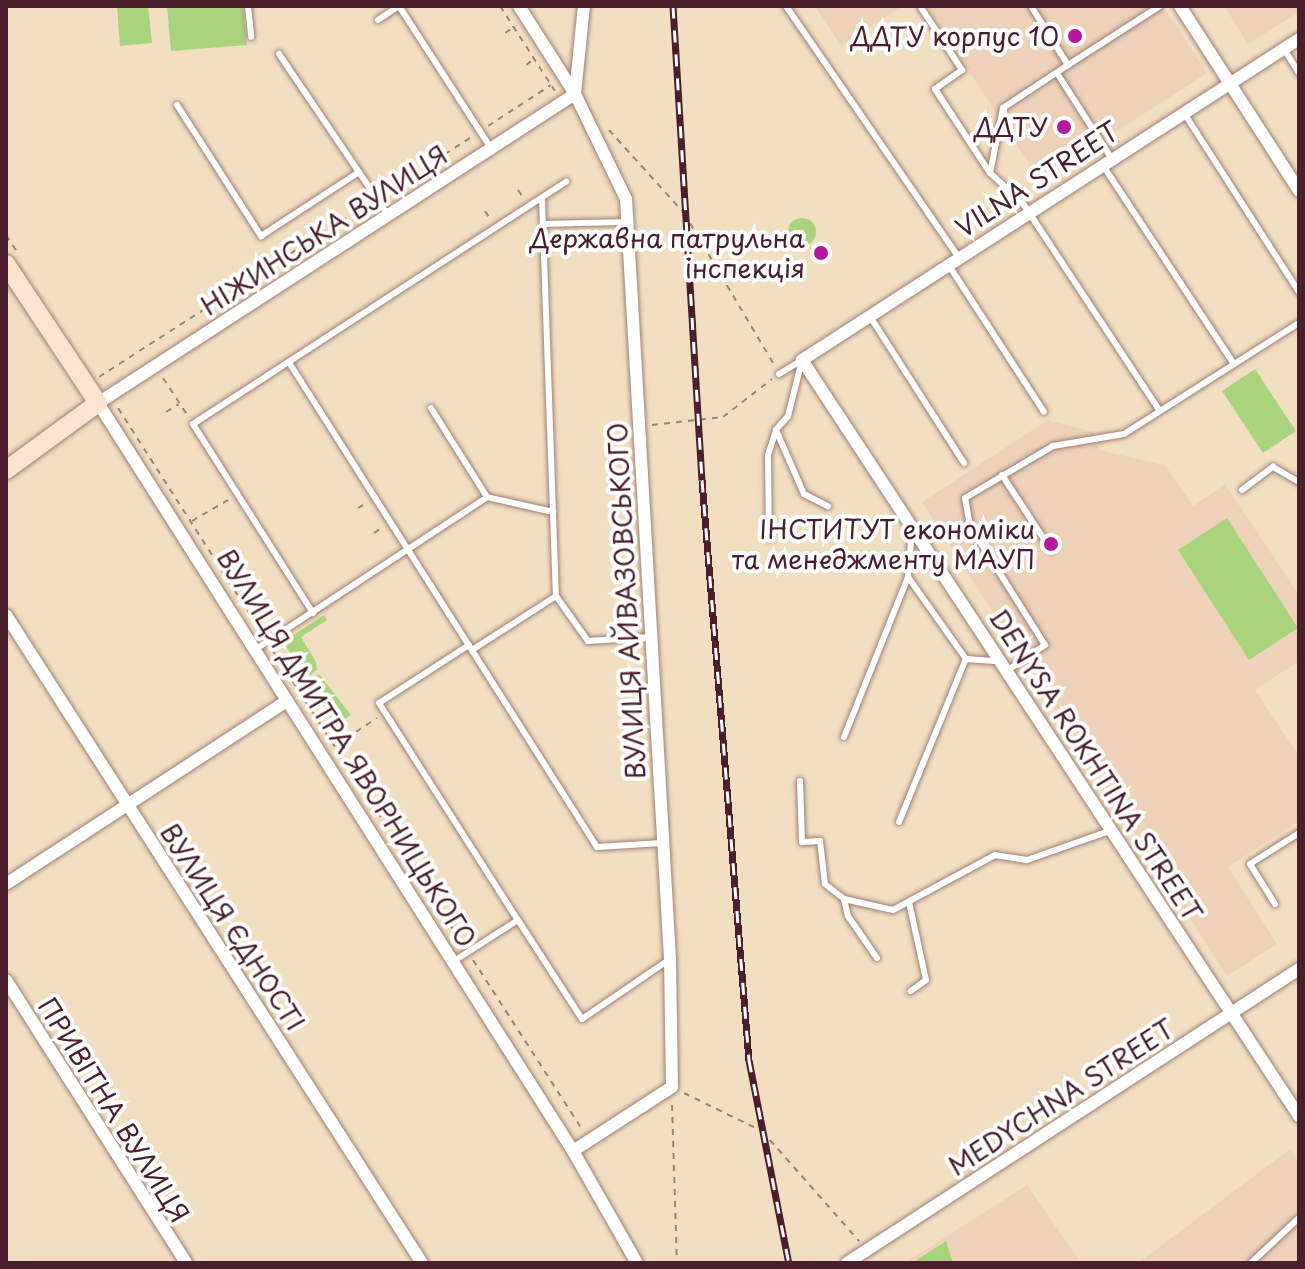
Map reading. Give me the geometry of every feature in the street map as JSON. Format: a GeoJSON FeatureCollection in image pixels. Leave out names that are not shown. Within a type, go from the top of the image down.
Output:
{"type":"FeatureCollection","features":[{"type":"Feature","properties":{"kind":"street","name":"ВУЛИЦЯ АЙВАЗОВСЬКОГО"},"geometry":{"type":"LineString","coordinates":[[519,6],[575,94],[626,199],[670,959],[672,1087]]}},
{"type":"Feature","properties":{"kind":"street"},"geometry":{"type":"LineString","coordinates":[[575,94],[584,6]]}},
{"type":"Feature","properties":{"kind":"street"},"geometry":{"type":"LineString","coordinates":[[1180,6],[1299,191]]}},
{"type":"Feature","properties":{"kind":"street","name":"VILNA STREET"},"geometry":{"type":"LineString","coordinates":[[802,360],[1027,211],[1299,39]]}},
{"type":"Feature","properties":{"kind":"street","name":"НІЖИНСЬКА ВУЛИЦЯ"},"geometry":{"type":"LineString","coordinates":[[104,399],[575,94]]}},
{"type":"Feature","properties":{"kind":"street","name":"ВУЛИЦЯ ДМИТРА ЯВОРНИЦЬКОГО"},"geometry":{"type":"LineString","coordinates":[[13,260],[104,399],[177,530],[285,702],[573,1151],[637,1263]]}},
{"type":"Feature","properties":{"kind":"street","name":"DENYSA ROKHTINA STREET"},"geometry":{"type":"LineString","coordinates":[[802,360],[1299,1116]]}},
{"type":"Feature","properties":{"kind":"street"},"geometry":{"type":"LineString","coordinates":[[6,470],[104,399]]}},
{"type":"Feature","properties":{"kind":"street","name":"ВУЛИЦЯ ЄДНОСТІ"},"geometry":{"type":"LineString","coordinates":[[6,615],[422,1263]]}},
{"type":"Feature","properties":{"kind":"street"},"geometry":{"type":"LineString","coordinates":[[6,884],[130,808],[285,702]]}},
{"type":"Feature","properties":{"kind":"street","name":"MEDYCHNA STREET"},"geometry":{"type":"LineString","coordinates":[[847,1263],[1299,969]]}},
{"type":"Feature","properties":{"kind":"street","name":"ПРИВІТНА ВУЛИЦЯ"},"geometry":{"type":"LineString","coordinates":[[6,980],[186,1263]]}},
{"type":"Feature","properties":{"kind":"street"},"geometry":{"type":"LineString","coordinates":[[573,1151],[672,1087]]}},
{"type":"Feature","properties":{"kind":"lane"},"geometry":{"type":"LineString","coordinates":[[248,6],[251,37]]}},
{"type":"Feature","properties":{"kind":"lane"},"geometry":{"type":"LineString","coordinates":[[378,20],[399,6],[491,148]]}},
{"type":"Feature","properties":{"kind":"lane"},"geometry":{"type":"LineString","coordinates":[[786,6],[953,260],[1044,412]]}},
{"type":"Feature","properties":{"kind":"lane"},"geometry":{"type":"LineString","coordinates":[[920,6],[962,70],[935,89],[990,173],[1027,211],[1159,410]]}},
{"type":"Feature","properties":{"kind":"lane"},"geometry":{"type":"LineString","coordinates":[[1031,6],[1068,65]]}},
{"type":"Feature","properties":{"kind":"lane"},"geometry":{"type":"LineString","coordinates":[[990,173],[1003,108],[1160,6]]}},
{"type":"Feature","properties":{"kind":"lane"},"geometry":{"type":"LineString","coordinates":[[1284,49],[1299,73]]}},
{"type":"Feature","properties":{"kind":"lane"},"geometry":{"type":"LineString","coordinates":[[279,54],[388,215]]}},
{"type":"Feature","properties":{"kind":"lane"},"geometry":{"type":"LineString","coordinates":[[1057,73],[1106,160],[1234,364]]}},
{"type":"Feature","properties":{"kind":"lane"},"geometry":{"type":"LineString","coordinates":[[177,105],[261,236],[359,172]]}},
{"type":"Feature","properties":{"kind":"lane"},"geometry":{"type":"LineString","coordinates":[[1183,113],[1299,292]]}},
{"type":"Feature","properties":{"kind":"lane"},"geometry":{"type":"LineString","coordinates":[[313,613],[193,424],[290,364],[566,182]]}},
{"type":"Feature","properties":{"kind":"lane"},"geometry":{"type":"LineString","coordinates":[[542,198],[556,596],[588,641],[650,637]]}},
{"type":"Feature","properties":{"kind":"lane"},"geometry":{"type":"LineString","coordinates":[[543,224],[627,222]]}},
{"type":"Feature","properties":{"kind":"lane"},"geometry":{"type":"LineString","coordinates":[[869,315],[964,463]]}},
{"type":"Feature","properties":{"kind":"lane"},"geometry":{"type":"LineString","coordinates":[[908,577],[966,659],[1004,666],[1045,645],[970,526],[965,498],[1053,446],[1124,434],[1299,323]]}},
{"type":"Feature","properties":{"kind":"lane"},"geometry":{"type":"LineString","coordinates":[[779,374],[802,360]]}},
{"type":"Feature","properties":{"kind":"lane"},"geometry":{"type":"LineString","coordinates":[[769,538],[768,455],[776,430],[788,416],[802,360]]}},
{"type":"Feature","properties":{"kind":"lane"},"geometry":{"type":"LineString","coordinates":[[290,364],[597,847],[662,843]]}},
{"type":"Feature","properties":{"kind":"lane"},"geometry":{"type":"LineString","coordinates":[[431,408],[487,497],[553,512]]}},
{"type":"Feature","properties":{"kind":"lane"},"geometry":{"type":"LineString","coordinates":[[776,430],[804,494],[828,506]]}},
{"type":"Feature","properties":{"kind":"lane"},"geometry":{"type":"LineString","coordinates":[[1242,490],[1273,467],[1299,482]]}},
{"type":"Feature","properties":{"kind":"lane"},"geometry":{"type":"LineString","coordinates":[[1002,475],[1051,550]]}},
{"type":"Feature","properties":{"kind":"lane"},"geometry":{"type":"LineString","coordinates":[[253,651],[408,552],[487,497]]}},
{"type":"Feature","properties":{"kind":"lane"},"geometry":{"type":"LineString","coordinates":[[844,737],[908,577],[912,527]]}},
{"type":"Feature","properties":{"kind":"lane"},"geometry":{"type":"LineString","coordinates":[[556,596],[379,703],[582,1019],[670,959]]}},
{"type":"Feature","properties":{"kind":"lane"},"geometry":{"type":"LineString","coordinates":[[899,822],[966,659]]}},
{"type":"Feature","properties":{"kind":"lane"},"geometry":{"type":"LineString","coordinates":[[800,781],[802,842],[820,841],[825,884],[844,899],[893,910],[995,855],[1027,860],[1112,830]]}},
{"type":"Feature","properties":{"kind":"lane"},"geometry":{"type":"LineString","coordinates":[[1275,904],[1250,864],[1299,833]]}},
{"type":"Feature","properties":{"kind":"lane"},"geometry":{"type":"LineString","coordinates":[[844,899],[848,916],[877,958]]}},
{"type":"Feature","properties":{"kind":"lane"},"geometry":{"type":"LineString","coordinates":[[909,902],[926,980],[911,991]]}},
{"type":"Feature","properties":{"kind":"lane"},"geometry":{"type":"LineString","coordinates":[[452,962],[518,920]]}},
{"type":"Feature","properties":{"kind":"lane"},"geometry":{"type":"LineString","coordinates":[[1251,1263],[1299,1218]]}},
{"type":"Feature","properties":{"kind":"path"},"geometry":{"type":"LineString","coordinates":[[500,6],[562,102]]}},
{"type":"Feature","properties":{"kind":"path"},"geometry":{"type":"LineString","coordinates":[[505,33],[514,27]]}},
{"type":"Feature","properties":{"kind":"path"},"geometry":{"type":"LineString","coordinates":[[526,65],[534,59]]}},
{"type":"Feature","properties":{"kind":"path"},"geometry":{"type":"LineString","coordinates":[[99,377],[551,85]]}},
{"type":"Feature","properties":{"kind":"path"},"geometry":{"type":"LineString","coordinates":[[605,127],[684,213],[779,374],[723,417],[637,426]]}},
{"type":"Feature","properties":{"kind":"path"},"geometry":{"type":"LineString","coordinates":[[6,235],[13,260]]}},
{"type":"Feature","properties":{"kind":"path"},"geometry":{"type":"LineString","coordinates":[[91,365],[99,377],[104,399],[191,522],[589,1140]]}},
{"type":"Feature","properties":{"kind":"path"},"geometry":{"type":"LineString","coordinates":[[155,366],[193,424]]}},
{"type":"Feature","properties":{"kind":"path"},"geometry":{"type":"LineString","coordinates":[[166,412],[180,403]]}},
{"type":"Feature","properties":{"kind":"path"},"geometry":{"type":"LineString","coordinates":[[177,530],[237,494]]}},
{"type":"Feature","properties":{"kind":"path"},"geometry":{"type":"LineString","coordinates":[[320,755],[385,713]]}},
{"type":"Feature","properties":{"kind":"path"},"geometry":{"type":"LineString","coordinates":[[677,1263],[672,1087],[762,1131],[867,1250]]}},
{"type":"Feature","properties":{"kind":"shaded area"},"geometry":{"type":"Polygon","coordinates":[[[815,6],[902,6],[841,46],[815,6]]]}},
{"type":"Feature","properties":{"kind":"shaded area","name":"ДДТУ"},"geometry":{"type":"Polygon","coordinates":[[[927,6],[1163,6],[1207,73],[1040,181],[927,6]]]}},
{"type":"Feature","properties":{"kind":"shaded area"},"geometry":{"type":"Polygon","coordinates":[[[1224,6],[1299,6],[1299,12],[1248,44],[1224,6]]]}},
{"type":"Feature","properties":{"kind":"shaded area"},"geometry":{"type":"Polygon","coordinates":[[[1048,420],[1093,432],[1099,450],[1165,465],[1193,506],[1225,484],[1299,595],[1299,661],[1255,690],[1299,756],[1299,821],[1228,867],[1277,944],[1227,976],[922,502],[1048,420]]]}},
{"type":"Feature","properties":{"kind":"shaded area"},"geometry":{"type":"Polygon","coordinates":[[[1290,1149],[1299,1162],[1299,1263],[1138,1263],[1290,1149]]]}},
{"type":"Feature","properties":{"kind":"shaded area"},"geometry":{"type":"Polygon","coordinates":[[[1027,1185],[1081,1263],[905,1263],[1027,1185]]]}},
{"type":"Feature","properties":{"kind":"green space"},"geometry":{"type":"Polygon","coordinates":[[[117,6],[148,6],[152,43],[120,46],[117,6]]]}},
{"type":"Feature","properties":{"kind":"green space"},"geometry":{"type":"Polygon","coordinates":[[[167,6],[243,6],[247,45],[171,51],[167,6]]]}},
{"type":"Feature","properties":{"kind":"green space"},"geometry":{"type":"Polygon","coordinates":[[[802,218],[812,222],[816,232],[812,242],[802,246],[792,242],[788,232],[792,222],[802,218]]]}},
{"type":"Feature","properties":{"kind":"green space"},"geometry":{"type":"Polygon","coordinates":[[[1255,369],[1296,431],[1263,453],[1222,391],[1255,369]]]}},
{"type":"Feature","properties":{"kind":"green space"},"geometry":{"type":"Polygon","coordinates":[[[1227,518],[1298,628],[1249,660],[1178,550],[1227,518]]]}},
{"type":"Feature","properties":{"kind":"green space"},"geometry":{"type":"Polygon","coordinates":[[[324,615],[327,620],[301,637],[316,662],[317,670],[306,678],[283,642],[324,615]]]}},
{"type":"Feature","properties":{"kind":"green space"},"geometry":{"type":"Polygon","coordinates":[[[319,674],[351,715],[336,725],[308,681],[319,674]]]}},
{"type":"Feature","properties":{"kind":"green space"},"geometry":{"type":"Polygon","coordinates":[[[946,1241],[953,1263],[912,1263],[946,1241]]]}},
{"type":"Feature","properties":{"kind":"railway"},"geometry":{"type":"LineString","coordinates":[[673,6],[702,480],[749,1060],[789,1263]]}},
{"type":"Feature","properties":{"kind":"place","name":"ДДТУ корпус 10"},"geometry":{"type":"Point","coordinates":[1075,36]}},
{"type":"Feature","properties":{"kind":"place","name":"ДДТУ"},"geometry":{"type":"Point","coordinates":[1064,127]}},
{"type":"Feature","properties":{"kind":"place","name":"Державна патрульна інспекція"},"geometry":{"type":"Point","coordinates":[821,253]}},
{"type":"Feature","properties":{"kind":"place","name":"ІНСТИТУТ економіки та менеджменту МАУП"},"geometry":{"type":"Point","coordinates":[1051,544]}}]}
